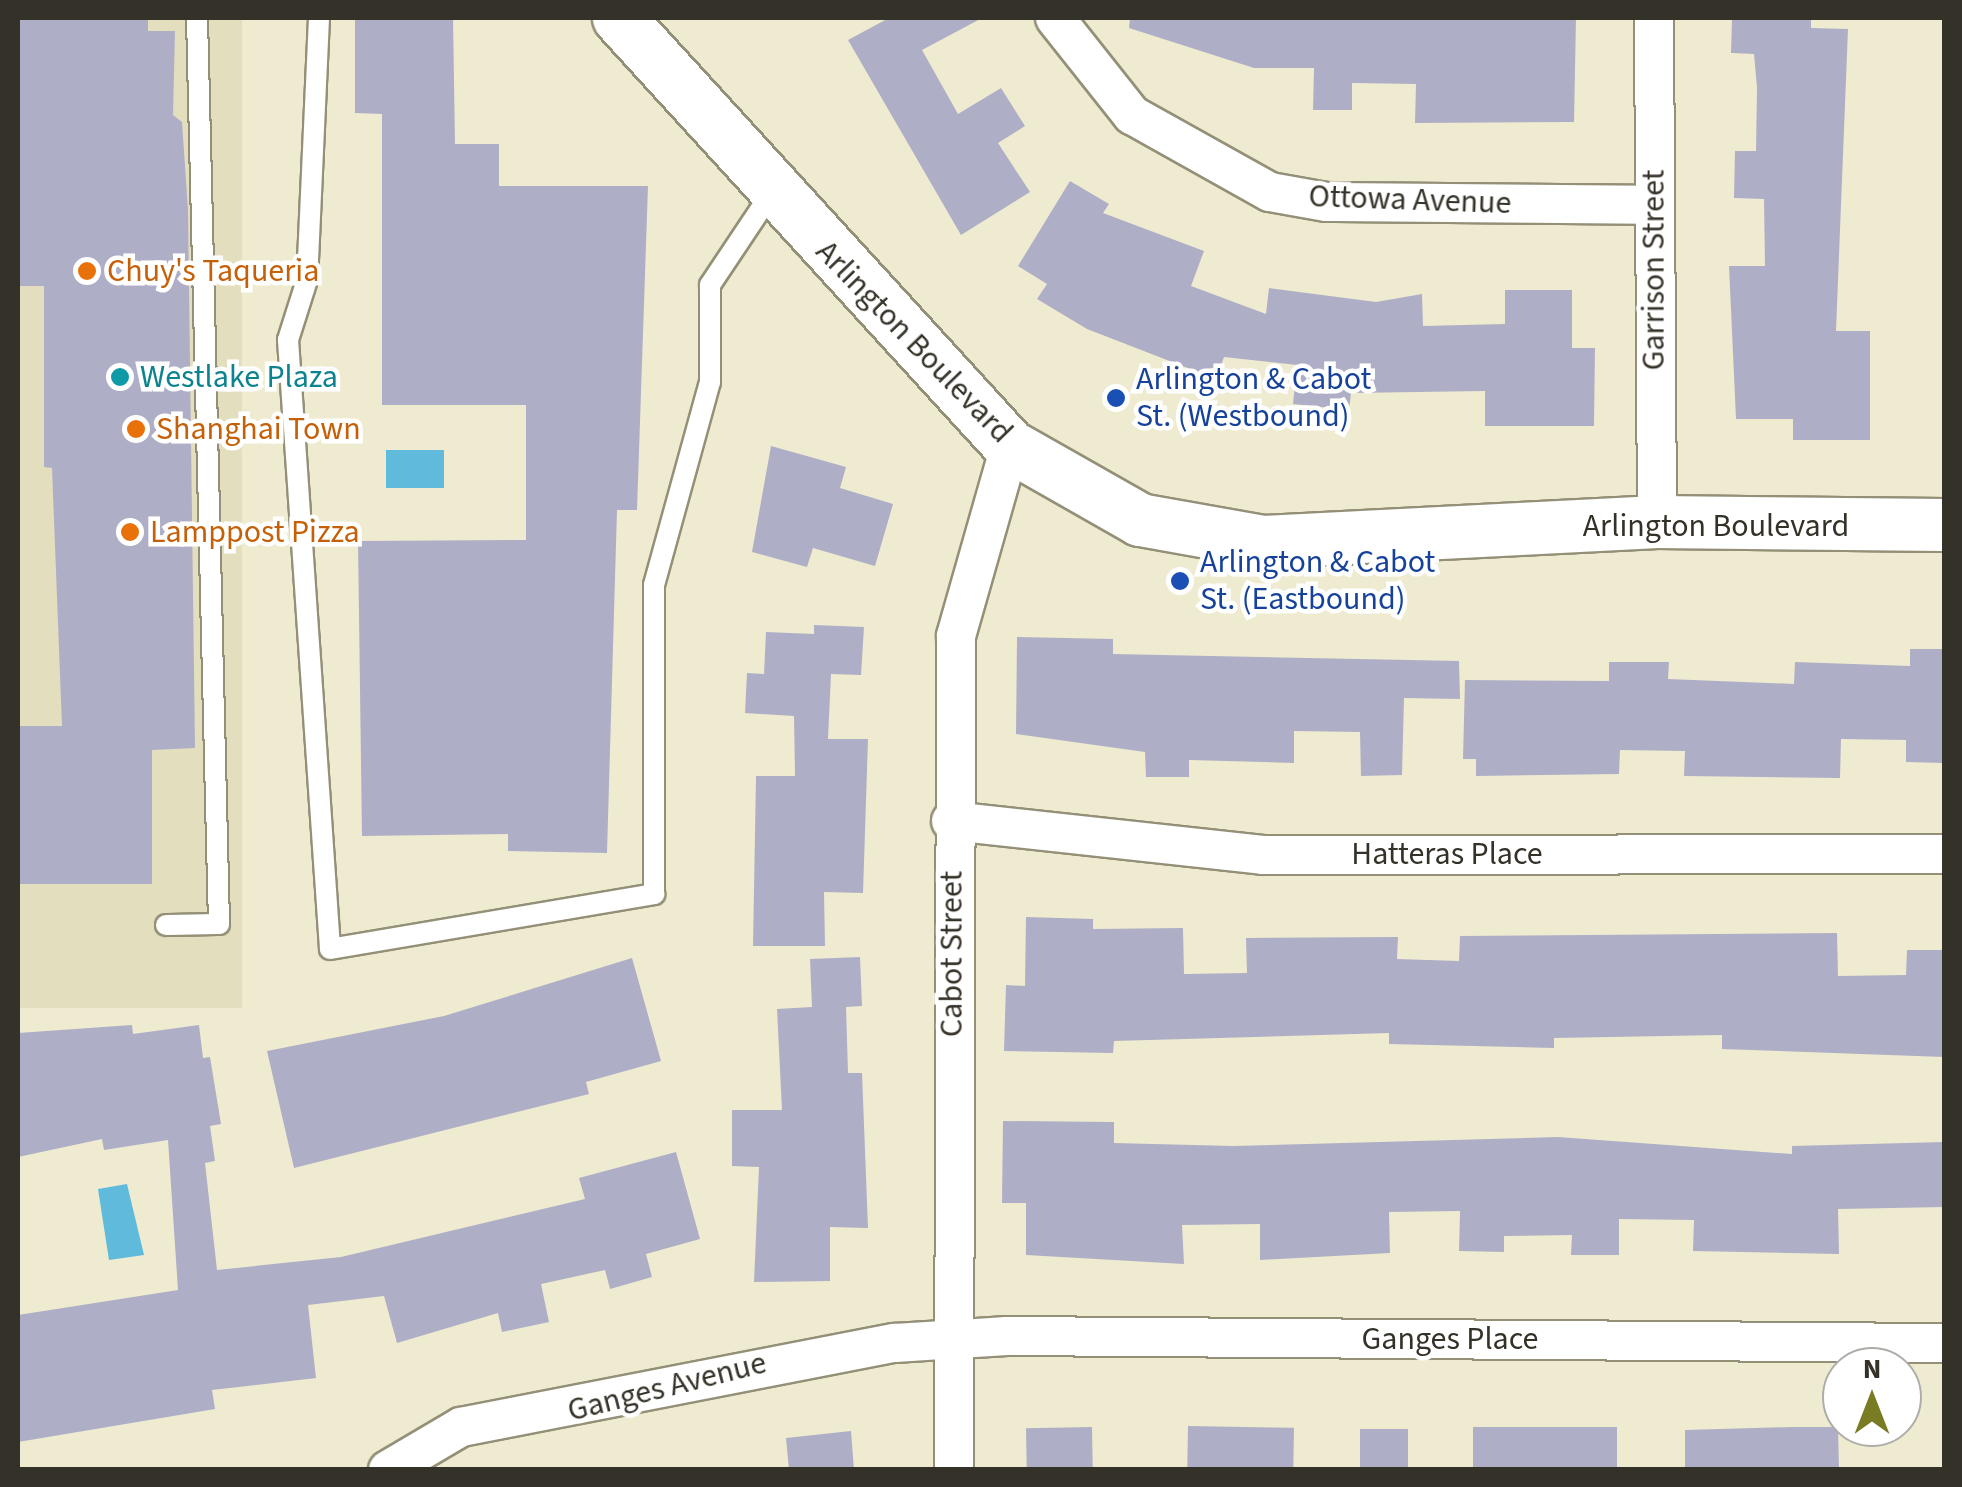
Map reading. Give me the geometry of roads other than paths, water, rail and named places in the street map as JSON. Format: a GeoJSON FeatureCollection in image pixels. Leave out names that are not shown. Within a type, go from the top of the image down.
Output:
{"type":"FeatureCollection","features":[{"type":"Feature","properties":{"kind":"street","name":"Arlington Boulevard"},"geometry":{"type":"LineString","coordinates":[[619,18],[772,192],[1010,446],[1083,494],[1194,536],[1264,542],[1658,522],[1944,525]]}},
{"type":"Feature","properties":{"kind":"street","name":"Ottowa Avenue"},"geometry":{"type":"LineString","coordinates":[[1056,18],[1132,114],[1270,192],[1326,202],[1654,204]]}},
{"type":"Feature","properties":{"kind":"street","name":"Garrison Street"},"geometry":{"type":"LineString","coordinates":[[1654,18],[1658,522]]}},
{"type":"Feature","properties":{"kind":"street","name":"Cabot Street"},"geometry":{"type":"LineString","coordinates":[[954,1470],[952,821],[956,636],[1010,446]]}},
{"type":"Feature","properties":{"kind":"street","name":"Hatteras Place"},"geometry":{"type":"LineString","coordinates":[[952,821],[1262,855],[1944,854]]}},
{"type":"Feature","properties":{"kind":"street","name":"Ganges Place"},"geometry":{"type":"LineString","coordinates":[[955,1339],[1944,1343]]}},
{"type":"Feature","properties":{"kind":"street","name":"Ganges Avenue"},"geometry":{"type":"LineString","coordinates":[[389,1468],[462,1426],[542,1417],[799,1355],[955,1339]]}},
{"type":"Feature","properties":{"kind":"lane"},"geometry":{"type":"LineString","coordinates":[[166,925],[218,924],[198,18]]}},
{"type":"Feature","properties":{"kind":"lane"},"geometry":{"type":"LineString","coordinates":[[319,18],[306,280],[288,340],[330,949],[654,894],[654,585],[710,382],[710,285],[772,192]]}},
{"type":"Feature","properties":{"kind":"water"},"geometry":{"type":"Polygon","coordinates":[[[386,450],[444,450],[444,488],[386,488],[386,450]]]}},
{"type":"Feature","properties":{"kind":"water"},"geometry":{"type":"Polygon","coordinates":[[[127,1184],[144,1255],[109,1260],[98,1189],[127,1184]]]}},
{"type":"Feature","properties":{"kind":"place","name":"Chuy's Taqueria"},"geometry":{"type":"Point","coordinates":[87,271]}},
{"type":"Feature","properties":{"kind":"place","name":"Westlake Plaza"},"geometry":{"type":"Point","coordinates":[120,377]}},
{"type":"Feature","properties":{"kind":"place","name":"Arlington & Cabot St. (Westbound)"},"geometry":{"type":"Point","coordinates":[1116,398]}},
{"type":"Feature","properties":{"kind":"place","name":"Shanghai Town"},"geometry":{"type":"Point","coordinates":[136,429]}},
{"type":"Feature","properties":{"kind":"place","name":"Lamppost Pizza"},"geometry":{"type":"Point","coordinates":[130,532]}},
{"type":"Feature","properties":{"kind":"place","name":"Arlington & Cabot St. (Eastbound)"},"geometry":{"type":"Point","coordinates":[1180,581]}}]}
